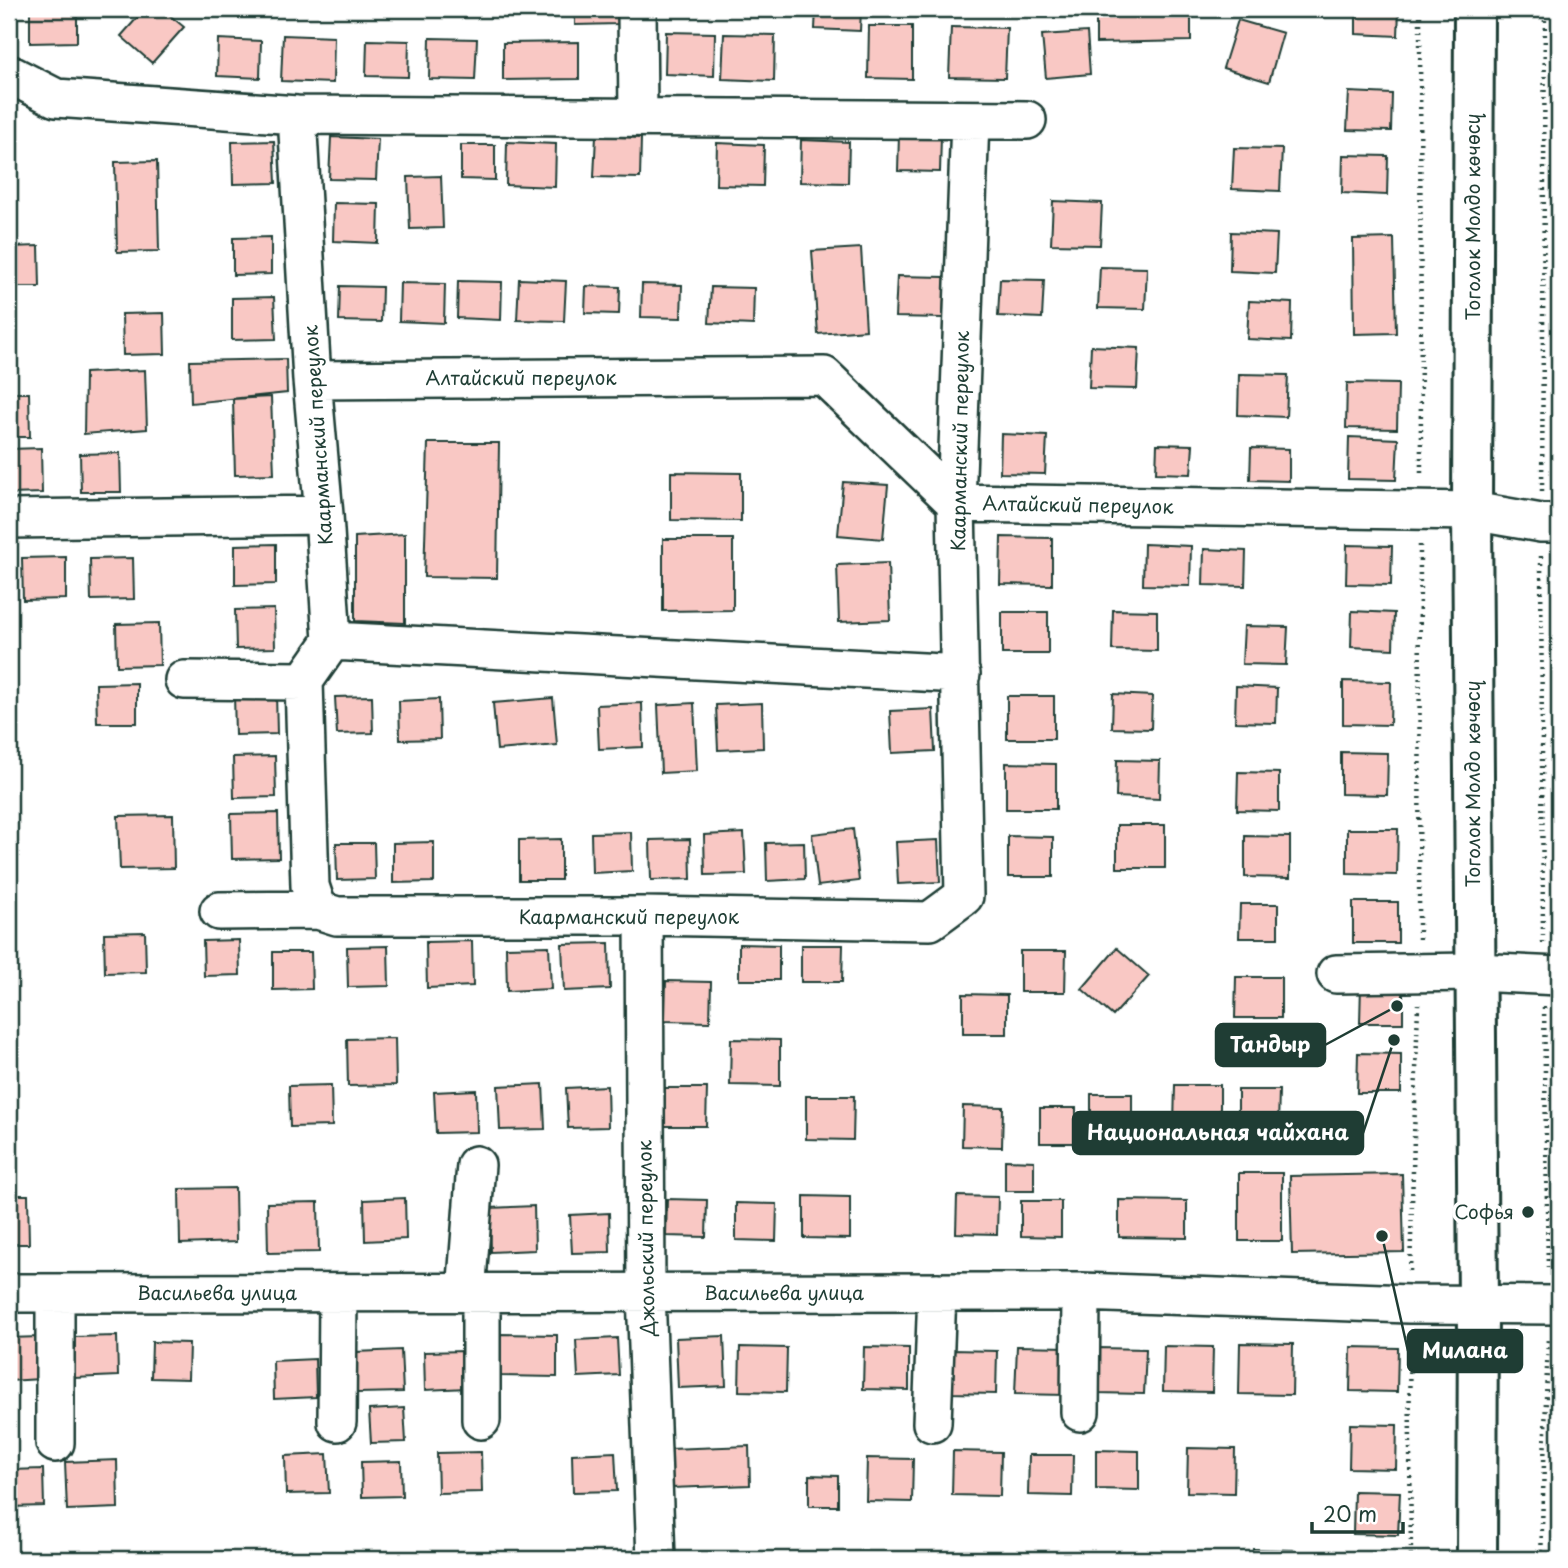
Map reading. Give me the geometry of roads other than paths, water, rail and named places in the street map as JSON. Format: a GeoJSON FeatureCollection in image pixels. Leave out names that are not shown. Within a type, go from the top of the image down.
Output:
{"type":"FeatureCollection","features":[{"type":"Feature","properties":{"kind":"main road","name":"Тоголок Молдо көчөсү"},"geometry":{"type":"LineString","coordinates":[[1474,9],[1472,512],[1478,1304],[1477,1559]]}},
{"type":"Feature","properties":{"kind":"street"},"geometry":{"type":"LineString","coordinates":[[637,9],[638,117]]}},
{"type":"Feature","properties":{"kind":"street"},"geometry":{"type":"LineString","coordinates":[[9,74],[56,98],[297,115],[1027,120]]}},
{"type":"Feature","properties":{"kind":"street","name":"Каарманский переулок"},"geometry":{"type":"LineString","coordinates":[[297,115],[312,380],[332,641]]}},
{"type":"Feature","properties":{"kind":"street","name":"Каарманский переулок"},"geometry":{"type":"LineString","coordinates":[[219,911],[318,910],[337,916],[644,916],[930,921],[964,896],[956,503],[970,120]]}},
{"type":"Feature","properties":{"kind":"street","name":"Алтайский переулок"},"geometry":{"type":"LineString","coordinates":[[312,380],[824,376],[956,503],[1472,512],[1550,523]]}},
{"type":"Feature","properties":{"kind":"street"},"geometry":{"type":"LineString","coordinates":[[9,519],[324,515]]}},
{"type":"Feature","properties":{"kind":"street"},"geometry":{"type":"LineString","coordinates":[[318,910],[310,886],[304,681],[332,641],[961,674]]}},
{"type":"Feature","properties":{"kind":"street"},"geometry":{"type":"LineString","coordinates":[[184,680],[304,681]]}},
{"type":"Feature","properties":{"kind":"street","name":"Джольский переулок"},"geometry":{"type":"LineString","coordinates":[[644,916],[646,1293],[656,1559]]}},
{"type":"Feature","properties":{"kind":"street"},"geometry":{"type":"LineString","coordinates":[[1336,974],[1474,972],[1551,976]]}},
{"type":"Feature","properties":{"kind":"street"},"geometry":{"type":"LineString","coordinates":[[476,1165],[473,1293],[481,1420]]}},
{"type":"Feature","properties":{"kind":"street"},"geometry":{"type":"LineString","coordinates":[[932,1423],[937,1292]]}},
{"type":"Feature","properties":{"kind":"street"},"geometry":{"type":"LineString","coordinates":[[1080,1412],[1081,1292]]}},
{"type":"Feature","properties":{"kind":"street","name":"Васильева улица"},"geometry":{"type":"LineString","coordinates":[[9,1293],[1081,1292],[1409,1304],[1554,1305]]}},
{"type":"Feature","properties":{"kind":"street"},"geometry":{"type":"LineString","coordinates":[[55,1293],[55,1443]]}},
{"type":"Feature","properties":{"kind":"street"},"geometry":{"type":"LineString","coordinates":[[337,1422],[338,1293]]}},
{"type":"Feature","properties":{"kind":"place","name":"Тандыр"},"geometry":{"type":"Point","coordinates":[1397,1006]}},
{"type":"Feature","properties":{"kind":"place","name":"Национальная чайхана"},"geometry":{"type":"Point","coordinates":[1394,1040]}},
{"type":"Feature","properties":{"kind":"place","name":"Софья"},"geometry":{"type":"Point","coordinates":[1528,1212]}},
{"type":"Feature","properties":{"kind":"place","name":"Милана"},"geometry":{"type":"Point","coordinates":[1382,1236]}}]}
